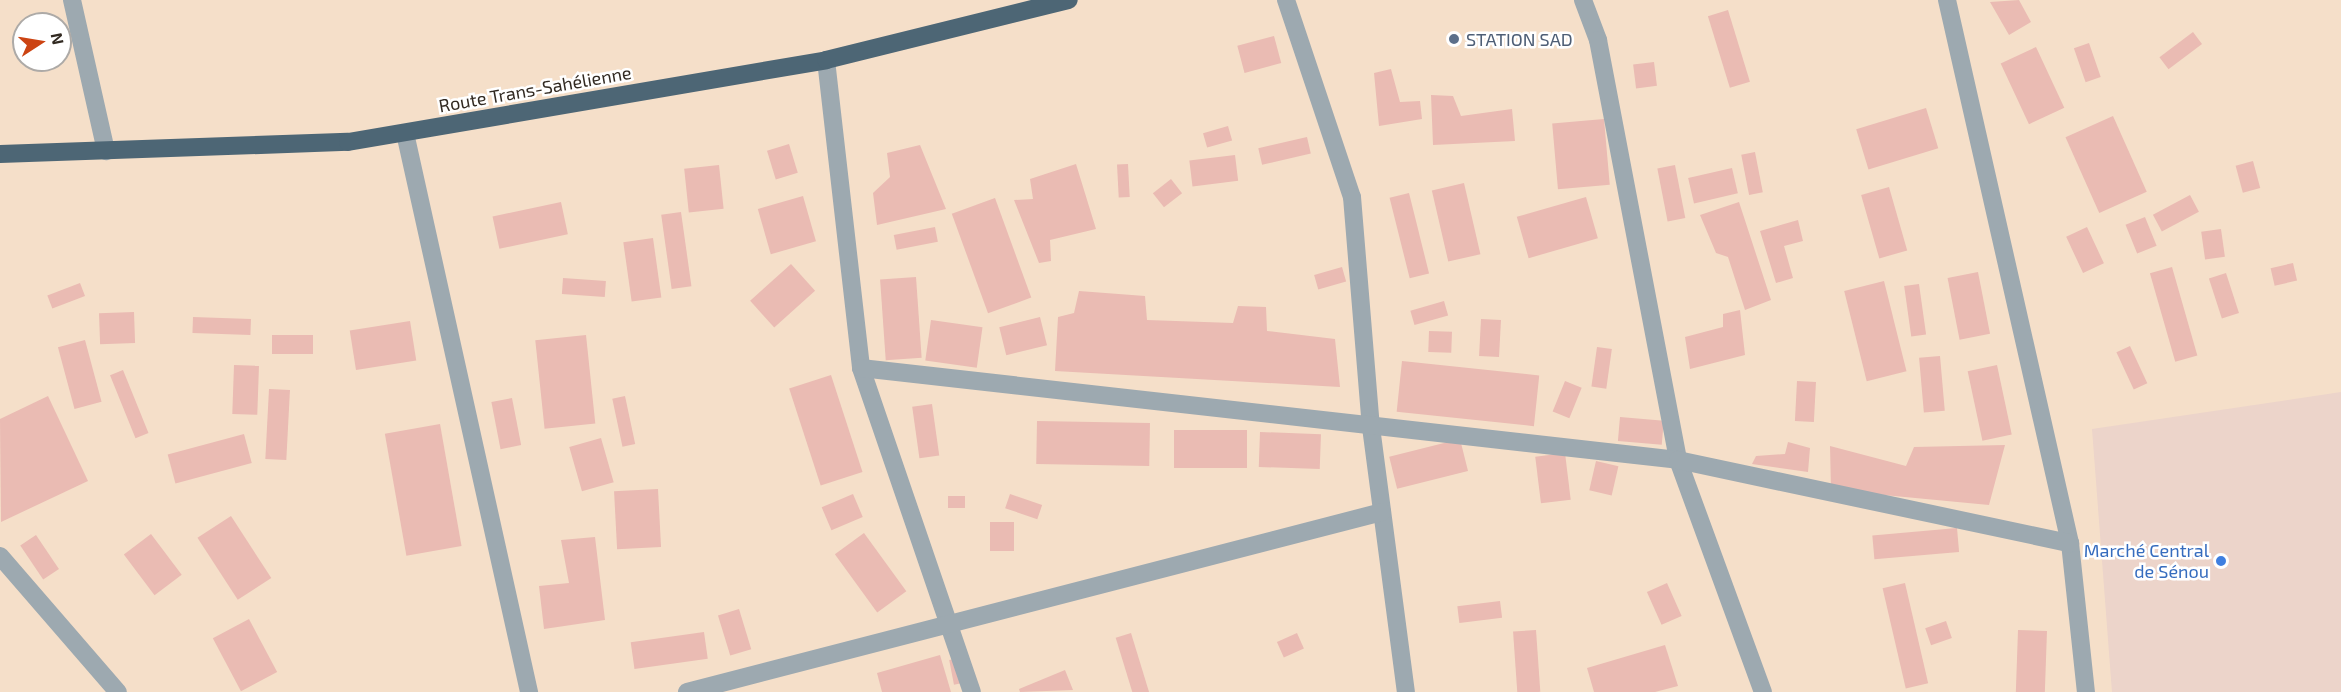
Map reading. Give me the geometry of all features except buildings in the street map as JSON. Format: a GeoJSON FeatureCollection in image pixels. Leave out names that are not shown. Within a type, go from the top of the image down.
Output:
{"type":"FeatureCollection","features":[{"type":"Feature","properties":{"kind":"highway","name":"Route Trans-Sahélienne"},"geometry":{"type":"LineString","coordinates":[[0,154],[348,142],[826,60],[1069,0]]}},
{"type":"Feature","properties":{"kind":"street"},"geometry":{"type":"LineString","coordinates":[[72,0],[106,151]]}},
{"type":"Feature","properties":{"kind":"street"},"geometry":{"type":"LineString","coordinates":[[1286,0],[1352,197],[1371,427],[1406,692]]}},
{"type":"Feature","properties":{"kind":"street"},"geometry":{"type":"LineString","coordinates":[[1582,0],[1598,40],[1678,460],[1763,692]]}},
{"type":"Feature","properties":{"kind":"street"},"geometry":{"type":"LineString","coordinates":[[1947,0],[2070,543],[2086,692]]}},
{"type":"Feature","properties":{"kind":"street"},"geometry":{"type":"LineString","coordinates":[[826,60],[861,368],[952,626],[972,692]]}},
{"type":"Feature","properties":{"kind":"street"},"geometry":{"type":"LineString","coordinates":[[405,133],[529,692]]}},
{"type":"Feature","properties":{"kind":"street"},"geometry":{"type":"LineString","coordinates":[[861,368],[1678,460],[2070,543]]}},
{"type":"Feature","properties":{"kind":"street"},"geometry":{"type":"LineString","coordinates":[[687,692],[952,626],[1382,512]]}},
{"type":"Feature","properties":{"kind":"street"},"geometry":{"type":"LineString","coordinates":[[0,556],[118,692]]}},
{"type":"Feature","properties":{"kind":"shaded area","name":"Marché Central de Sénou"},"geometry":{"type":"Polygon","coordinates":[[[2341,392],[2341,692],[2112,692],[2092,429],[2341,392]]]}},
{"type":"Feature","properties":{"kind":"place","name":"STATION SAD"},"geometry":{"type":"Point","coordinates":[1454,39]}},
{"type":"Feature","properties":{"kind":"place","name":"Marché Central de Sénou"},"geometry":{"type":"Point","coordinates":[2221,561]}}]}
